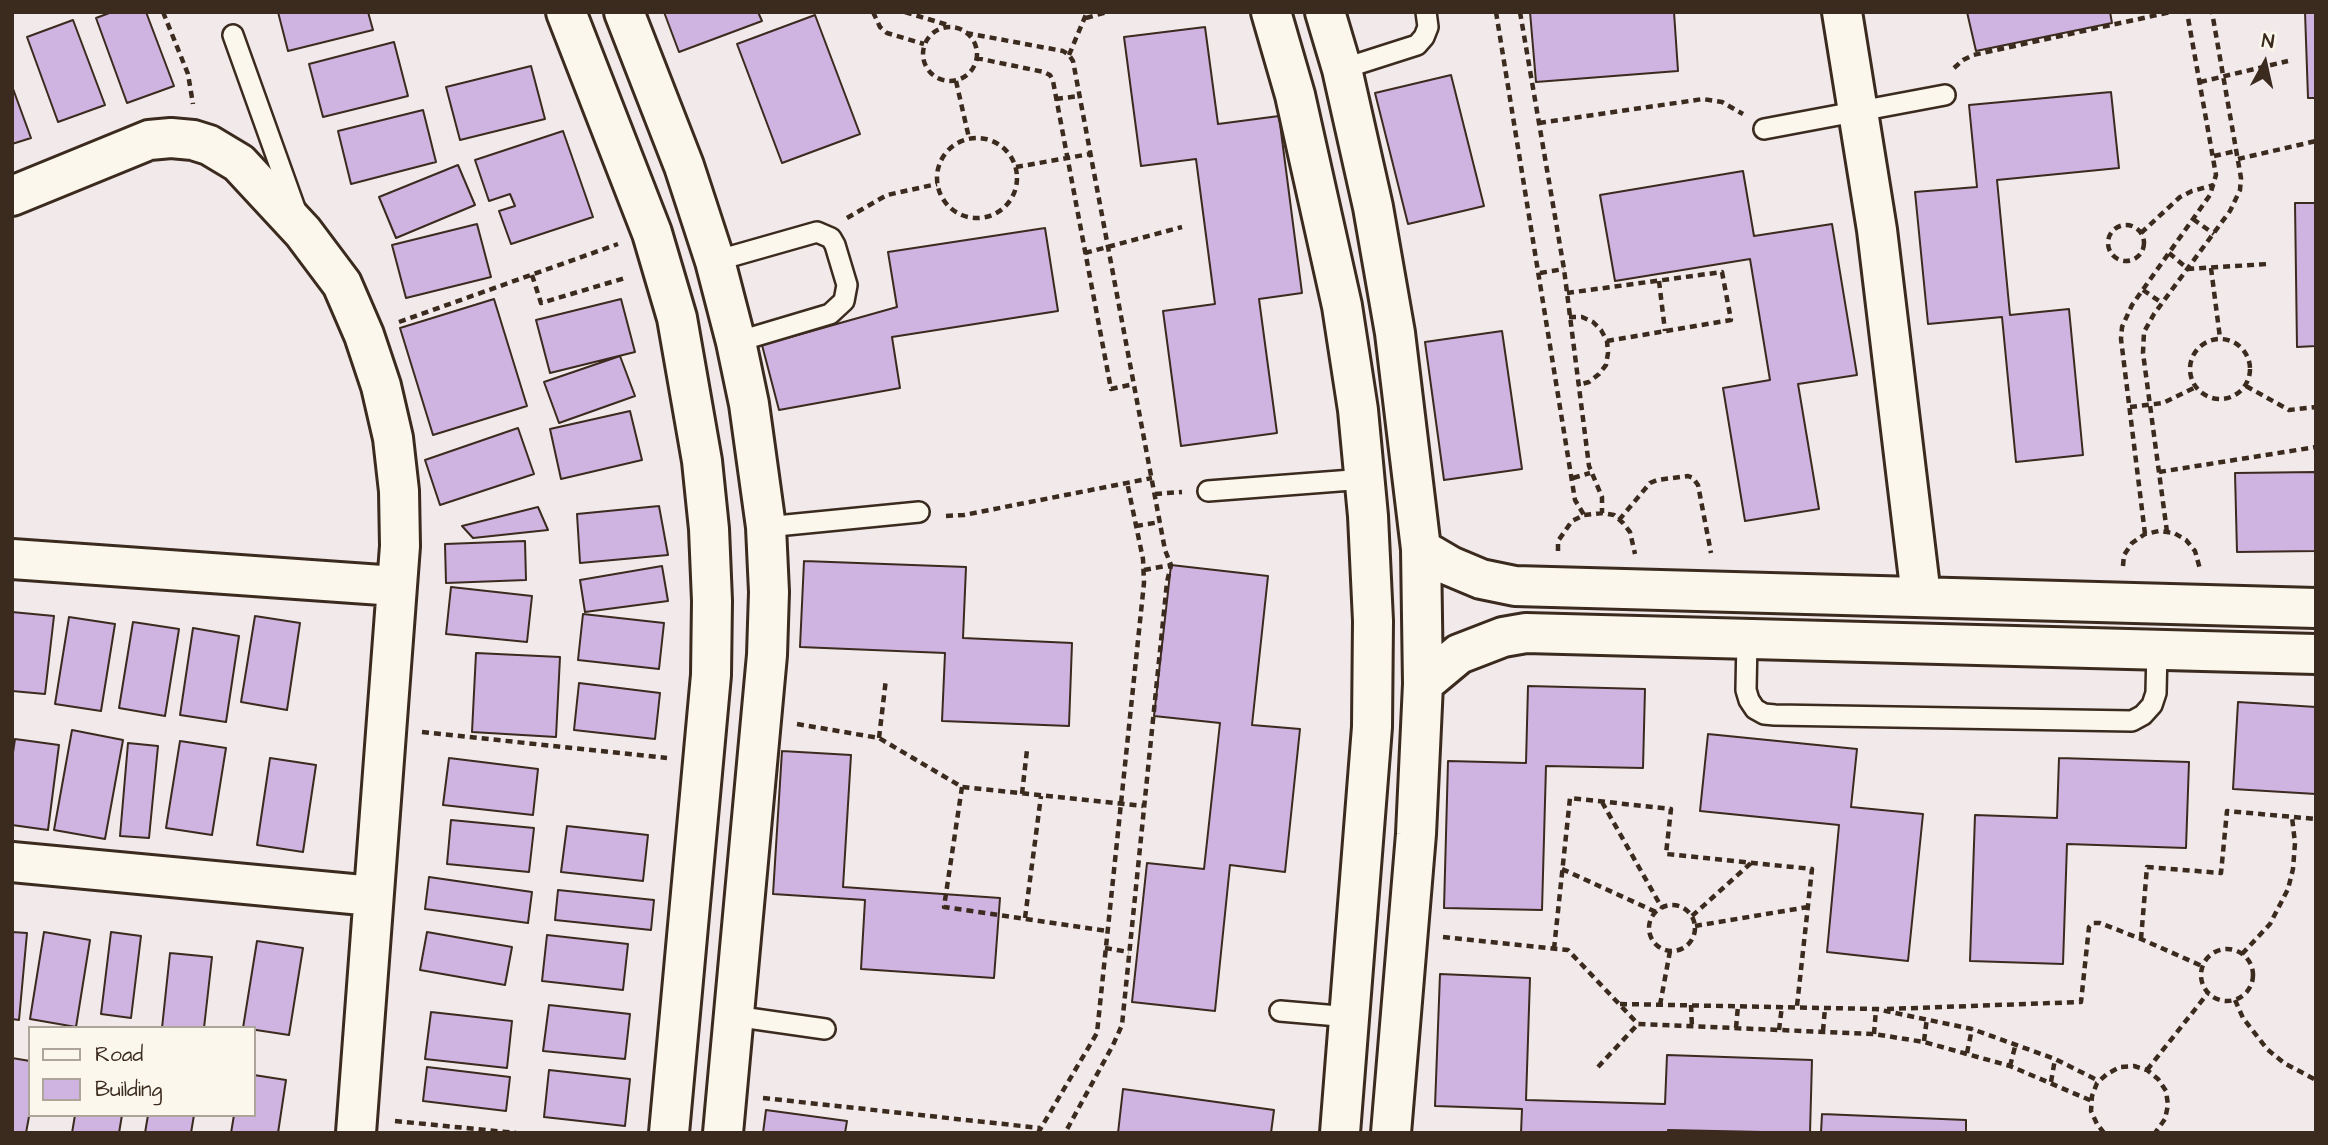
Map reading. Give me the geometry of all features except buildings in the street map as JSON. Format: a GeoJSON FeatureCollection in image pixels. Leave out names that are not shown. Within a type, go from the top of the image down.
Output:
{"type":"FeatureCollection","features":[{"type":"Feature","properties":{"kind":"street"},"geometry":{"type":"LineString","coordinates":[[566,12],[632,178],[677,318],[702,461],[709,529],[711,675],[668,1133]]}},
{"type":"Feature","properties":{"kind":"street"},"geometry":{"type":"LineString","coordinates":[[624,12],[684,166],[715,261],[736,342],[759,465],[766,527],[769,592],[762,718],[723,1133]]}},
{"type":"Feature","properties":{"kind":"street"},"geometry":{"type":"LineString","coordinates":[[1271,12],[1298,108],[1342,306],[1358,410],[1365,479],[1373,621],[1372,727],[1340,1133]]}},
{"type":"Feature","properties":{"kind":"street"},"geometry":{"type":"LineString","coordinates":[[1325,12],[1342,69],[1373,207],[1395,333],[1421,549],[1423,684],[1416,834],[1391,1133]]}},
{"type":"Feature","properties":{"kind":"street"},"geometry":{"type":"LineString","coordinates":[[1842,12],[1893,350],[1921,596]]}},
{"type":"Feature","properties":{"kind":"street"},"geometry":{"type":"LineString","coordinates":[[12,196],[149,140],[193,140],[225,153],[239,163],[303,232],[342,284],[364,335],[381,386],[393,438],[400,546],[356,1125]]}},
{"type":"Feature","properties":{"kind":"street"},"geometry":{"type":"LineString","coordinates":[[632,178],[684,166]]}},
{"type":"Feature","properties":{"kind":"street"},"geometry":{"type":"LineString","coordinates":[[1421,549],[1450,566],[1481,579],[1515,586],[2316,608]]}},
{"type":"Feature","properties":{"kind":"street"},"geometry":{"type":"LineString","coordinates":[[12,559],[396,586]]}},
{"type":"Feature","properties":{"kind":"street"},"geometry":{"type":"LineString","coordinates":[[1565,588],[1576,634]]}},
{"type":"Feature","properties":{"kind":"street"},"geometry":{"type":"LineString","coordinates":[[1423,684],[1459,654],[1492,640],[1527,633],[2316,654]]}},
{"type":"Feature","properties":{"kind":"street"},"geometry":{"type":"LineString","coordinates":[[12,862],[373,896]]}},
{"type":"Feature","properties":{"kind":"lane"},"geometry":{"type":"LineString","coordinates":[[1342,69],[1417,44],[1424,37],[1427,27],[1426,12]]}},
{"type":"Feature","properties":{"kind":"lane"},"geometry":{"type":"LineString","coordinates":[[233,35],[303,232]]}},
{"type":"Feature","properties":{"kind":"lane"},"geometry":{"type":"LineString","coordinates":[[1764,129],[1945,94]]}},
{"type":"Feature","properties":{"kind":"lane"},"geometry":{"type":"LineString","coordinates":[[715,261],[810,232],[824,233],[835,244],[847,285],[844,301],[830,314],[736,342]]}},
{"type":"Feature","properties":{"kind":"lane"},"geometry":{"type":"LineString","coordinates":[[1208,491],[1365,479]]}},
{"type":"Feature","properties":{"kind":"lane"},"geometry":{"type":"LineString","coordinates":[[766,527],[919,512]]}},
{"type":"Feature","properties":{"kind":"lane"},"geometry":{"type":"LineString","coordinates":[[1747,639],[1746,690],[1749,700],[1755,709],[1775,715],[2132,721],[2143,715],[2152,705],[2156,694],[2157,649]]}},
{"type":"Feature","properties":{"kind":"lane"},"geometry":{"type":"LineString","coordinates":[[1280,1011],[1350,1017]]}},
{"type":"Feature","properties":{"kind":"lane"},"geometry":{"type":"LineString","coordinates":[[734,1016],[825,1028]]}},
{"type":"Feature","properties":{"kind":"path"},"geometry":{"type":"LineString","coordinates":[[163,12],[188,74],[193,107],[193,140]]}},
{"type":"Feature","properties":{"kind":"path"},"geometry":{"type":"LineString","coordinates":[[873,12],[880,27],[887,33],[924,44]]}},
{"type":"Feature","properties":{"kind":"path"},"geometry":{"type":"LineString","coordinates":[[905,12],[955,27],[972,39],[976,58],[973,68],[966,76],[956,81],[944,81],[933,76],[925,67],[922,55],[924,44],[932,34],[942,28],[955,27]]}},
{"type":"Feature","properties":{"kind":"path"},"geometry":{"type":"LineString","coordinates":[[1069,55],[1087,15],[1107,12]]}},
{"type":"Feature","properties":{"kind":"path"},"geometry":{"type":"LineString","coordinates":[[1496,12],[1575,500],[1584,515]]}},
{"type":"Feature","properties":{"kind":"path"},"geometry":{"type":"LineString","coordinates":[[1520,12],[1564,269],[1590,473],[1602,497],[1602,513]]}},
{"type":"Feature","properties":{"kind":"path"},"geometry":{"type":"LineString","coordinates":[[1945,94],[1947,80],[1955,67],[1973,55],[2171,12]]}},
{"type":"Feature","properties":{"kind":"path"},"geometry":{"type":"LineString","coordinates":[[2145,534],[2121,339],[2122,327],[2126,315],[2214,185],[2214,156],[2188,12]]}},
{"type":"Feature","properties":{"kind":"path"},"geometry":{"type":"LineString","coordinates":[[2167,532],[2143,342],[2148,323],[2230,211],[2240,190],[2241,178],[2212,12]]}},
{"type":"Feature","properties":{"kind":"path"},"geometry":{"type":"LineString","coordinates":[[966,33],[1063,51],[1073,61],[1160,522],[1171,565],[1143,806],[1122,1025],[1065,1133]]}},
{"type":"Feature","properties":{"kind":"path"},"geometry":{"type":"LineString","coordinates":[[976,58],[1050,75],[1054,81],[1111,389],[1134,384]]}},
{"type":"Feature","properties":{"kind":"path"},"geometry":{"type":"LineString","coordinates":[[2200,82],[2288,61]]}},
{"type":"Feature","properties":{"kind":"path"},"geometry":{"type":"LineString","coordinates":[[956,81],[969,138]]}},
{"type":"Feature","properties":{"kind":"path"},"geometry":{"type":"LineString","coordinates":[[1056,99],[1079,96]]}},
{"type":"Feature","properties":{"kind":"path"},"geometry":{"type":"LineString","coordinates":[[1539,123],[1713,99],[1730,106],[1764,129]]}},
{"type":"Feature","properties":{"kind":"path"},"geometry":{"type":"LineString","coordinates":[[969,138],[992,140],[1011,156],[1016,167],[1017,180],[1008,204],[985,217],[972,218],[960,214],[941,197],[937,184],[940,160],[957,143],[969,138]]}},
{"type":"Feature","properties":{"kind":"path"},"geometry":{"type":"LineString","coordinates":[[2238,159],[2316,141]]}},
{"type":"Feature","properties":{"kind":"path"},"geometry":{"type":"LineString","coordinates":[[2214,156],[2236,151]]}},
{"type":"Feature","properties":{"kind":"path"},"geometry":{"type":"LineString","coordinates":[[1016,167],[1090,154]]}},
{"type":"Feature","properties":{"kind":"path"},"geometry":{"type":"LineString","coordinates":[[824,233],[887,195],[937,184]]}},
{"type":"Feature","properties":{"kind":"path"},"geometry":{"type":"LineString","coordinates":[[2141,233],[2180,197],[2214,185]]}},
{"type":"Feature","properties":{"kind":"path"},"geometry":{"type":"LineString","coordinates":[[2193,219],[2214,234]]}},
{"type":"Feature","properties":{"kind":"path"},"geometry":{"type":"LineString","coordinates":[[2118,226],[2135,227],[2141,233],[2144,241],[2137,257],[2121,260],[2113,256],[2108,248],[2111,232],[2118,226]]}},
{"type":"Feature","properties":{"kind":"path"},"geometry":{"type":"LineString","coordinates":[[1086,253],[1182,227]]}},
{"type":"Feature","properties":{"kind":"path"},"geometry":{"type":"LineString","coordinates":[[364,335],[532,275],[657,249]]}},
{"type":"Feature","properties":{"kind":"path"},"geometry":{"type":"LineString","coordinates":[[532,275],[541,303],[657,249]]}},
{"type":"Feature","properties":{"kind":"path"},"geometry":{"type":"LineString","coordinates":[[2169,253],[2188,269],[2268,264]]}},
{"type":"Feature","properties":{"kind":"path"},"geometry":{"type":"LineString","coordinates":[[2211,268],[2220,338]]}},
{"type":"Feature","properties":{"kind":"path"},"geometry":{"type":"LineString","coordinates":[[1540,273],[1564,269]]}},
{"type":"Feature","properties":{"kind":"path"},"geometry":{"type":"LineString","coordinates":[[1567,293],[1722,272],[1731,320],[1607,341]]}},
{"type":"Feature","properties":{"kind":"path"},"geometry":{"type":"LineString","coordinates":[[1659,281],[1665,331]]}},
{"type":"Feature","properties":{"kind":"path"},"geometry":{"type":"LineString","coordinates":[[2143,290],[2162,303]]}},
{"type":"Feature","properties":{"kind":"path"},"geometry":{"type":"LineString","coordinates":[[1569,317],[1582,317],[1593,322],[1607,341],[1606,365],[1589,382],[1578,385]]}},
{"type":"Feature","properties":{"kind":"path"},"geometry":{"type":"LineString","coordinates":[[2220,338],[2231,340],[2240,346],[2251,365],[2246,386],[2231,398],[2221,400],[2211,398],[2196,387],[2189,366],[2199,346],[2220,338]]}},
{"type":"Feature","properties":{"kind":"path"},"geometry":{"type":"LineString","coordinates":[[2246,386],[2289,410],[2316,407]]}},
{"type":"Feature","properties":{"kind":"path"},"geometry":{"type":"LineString","coordinates":[[2130,407],[2151,405],[2180,396],[2196,387]]}},
{"type":"Feature","properties":{"kind":"path"},"geometry":{"type":"LineString","coordinates":[[2160,472],[2316,447]]}},
{"type":"Feature","properties":{"kind":"path"},"geometry":{"type":"LineString","coordinates":[[1573,478],[1590,473]]}},
{"type":"Feature","properties":{"kind":"path"},"geometry":{"type":"LineString","coordinates":[[1619,520],[1650,483],[1684,476],[1693,478],[1698,485],[1721,591]]}},
{"type":"Feature","properties":{"kind":"path"},"geometry":{"type":"LineString","coordinates":[[919,512],[964,515],[1152,478]]}},
{"type":"Feature","properties":{"kind":"path"},"geometry":{"type":"LineString","coordinates":[[726,1094],[1039,1131],[1097,1033],[1144,570],[1127,482]]}},
{"type":"Feature","properties":{"kind":"path"},"geometry":{"type":"LineString","coordinates":[[1565,588],[1558,541],[1564,529],[1573,521],[1584,515],[1602,513],[1614,515],[1630,532],[1635,546],[1638,590]]}},
{"type":"Feature","properties":{"kind":"path"},"geometry":{"type":"LineString","coordinates":[[1136,526],[1160,522]]}},
{"type":"Feature","properties":{"kind":"path"},"geometry":{"type":"LineString","coordinates":[[2123,602],[2124,555],[2132,543],[2145,534],[2167,532],[2186,540],[2195,551],[2207,604]]}},
{"type":"Feature","properties":{"kind":"path"},"geometry":{"type":"LineString","coordinates":[[1144,570],[1171,565]]}},
{"type":"Feature","properties":{"kind":"path"},"geometry":{"type":"LineString","coordinates":[[879,738],[886,679]]}},
{"type":"Feature","properties":{"kind":"path"},"geometry":{"type":"LineString","coordinates":[[762,718],[879,738],[962,787],[1143,806]]}},
{"type":"Feature","properties":{"kind":"path"},"geometry":{"type":"LineString","coordinates":[[386,728],[703,762]]}},
{"type":"Feature","properties":{"kind":"path"},"geometry":{"type":"LineString","coordinates":[[1022,794],[1027,750]]}},
{"type":"Feature","properties":{"kind":"path"},"geometry":{"type":"LineString","coordinates":[[962,787],[944,906],[1107,931]]}},
{"type":"Feature","properties":{"kind":"path"},"geometry":{"type":"LineString","coordinates":[[1025,918],[1041,796]]}},
{"type":"Feature","properties":{"kind":"path"},"geometry":{"type":"LineString","coordinates":[[1554,949],[1570,798],[1671,809],[1666,854],[1812,869],[1797,1006]]}},
{"type":"Feature","properties":{"kind":"path"},"geometry":{"type":"LineString","coordinates":[[1602,802],[1662,908]]}},
{"type":"Feature","properties":{"kind":"path"},"geometry":{"type":"LineString","coordinates":[[2141,939],[2147,866],[2221,873],[2227,811],[2316,819]]}},
{"type":"Feature","properties":{"kind":"path"},"geometry":{"type":"LineString","coordinates":[[2242,954],[2270,924],[2288,889],[2295,843],[2292,817]]}},
{"type":"Feature","properties":{"kind":"path"},"geometry":{"type":"LineString","coordinates":[[1692,916],[1751,863]]}},
{"type":"Feature","properties":{"kind":"path"},"geometry":{"type":"LineString","coordinates":[[1562,869],[1656,912]]}},
{"type":"Feature","properties":{"kind":"path"},"geometry":{"type":"LineString","coordinates":[[1675,905],[1692,916],[1695,935],[1689,945],[1670,951],[1660,948],[1653,940],[1649,931],[1650,920],[1662,908],[1675,905]]}},
{"type":"Feature","properties":{"kind":"path"},"geometry":{"type":"LineString","coordinates":[[1695,926],[1808,907]]}},
{"type":"Feature","properties":{"kind":"path"},"geometry":{"type":"LineString","coordinates":[[1619,1004],[1797,1006],[1876,1010],[2081,1002],[2089,927],[2094,923],[2141,939],[2202,966]]}},
{"type":"Feature","properties":{"kind":"path"},"geometry":{"type":"LineString","coordinates":[[1408,934],[1568,950],[1638,1024],[1874,1034],[1924,1042],[2010,1066],[2092,1101]]}},
{"type":"Feature","properties":{"kind":"path"},"geometry":{"type":"LineString","coordinates":[[1105,948],[1129,952]]}},
{"type":"Feature","properties":{"kind":"path"},"geometry":{"type":"LineString","coordinates":[[2224,949],[2242,954],[2249,960],[2253,979],[2243,995],[2235,1000],[2225,1001],[2208,993],[2203,985],[2202,966],[2207,958],[2224,949]]}},
{"type":"Feature","properties":{"kind":"path"},"geometry":{"type":"LineString","coordinates":[[1660,1005],[1670,951]]}},
{"type":"Feature","properties":{"kind":"path"},"geometry":{"type":"LineString","coordinates":[[2147,1070],[2208,993]]}},
{"type":"Feature","properties":{"kind":"path"},"geometry":{"type":"LineString","coordinates":[[2235,1000],[2243,1017],[2267,1049],[2293,1069],[2316,1080]]}},
{"type":"Feature","properties":{"kind":"path"},"geometry":{"type":"LineString","coordinates":[[1691,1005],[1692,1027]]}},
{"type":"Feature","properties":{"kind":"path"},"geometry":{"type":"LineString","coordinates":[[1737,1028],[1738,1006]]}},
{"type":"Feature","properties":{"kind":"path"},"geometry":{"type":"LineString","coordinates":[[1779,1030],[1782,1006]]}},
{"type":"Feature","properties":{"kind":"path"},"geometry":{"type":"LineString","coordinates":[[1823,1032],[1825,1008]]}},
{"type":"Feature","properties":{"kind":"path"},"geometry":{"type":"LineString","coordinates":[[1876,1010],[1927,1018],[2016,1043],[2099,1081]]}},
{"type":"Feature","properties":{"kind":"path"},"geometry":{"type":"LineString","coordinates":[[1874,1034],[1876,1010]]}},
{"type":"Feature","properties":{"kind":"path"},"geometry":{"type":"LineString","coordinates":[[1924,1042],[1927,1018]]}},
{"type":"Feature","properties":{"kind":"path"},"geometry":{"type":"LineString","coordinates":[[1598,1067],[1638,1024]]}},
{"type":"Feature","properties":{"kind":"path"},"geometry":{"type":"LineString","coordinates":[[1967,1053],[1972,1029]]}},
{"type":"Feature","properties":{"kind":"path"},"geometry":{"type":"LineString","coordinates":[[2010,1066],[2016,1043]]}},
{"type":"Feature","properties":{"kind":"path"},"geometry":{"type":"LineString","coordinates":[[2051,1082],[2055,1059]]}},
{"type":"Feature","properties":{"kind":"path"},"geometry":{"type":"LineString","coordinates":[[2104,1133],[2096,1124],[2091,1111],[2099,1081],[2120,1067],[2134,1066],[2147,1070],[2158,1079],[2166,1091],[2168,1105],[2165,1119],[2157,1132]]}},
{"type":"Feature","properties":{"kind":"path"},"geometry":{"type":"LineString","coordinates":[[356,1125],[516,1133]]}}]}
